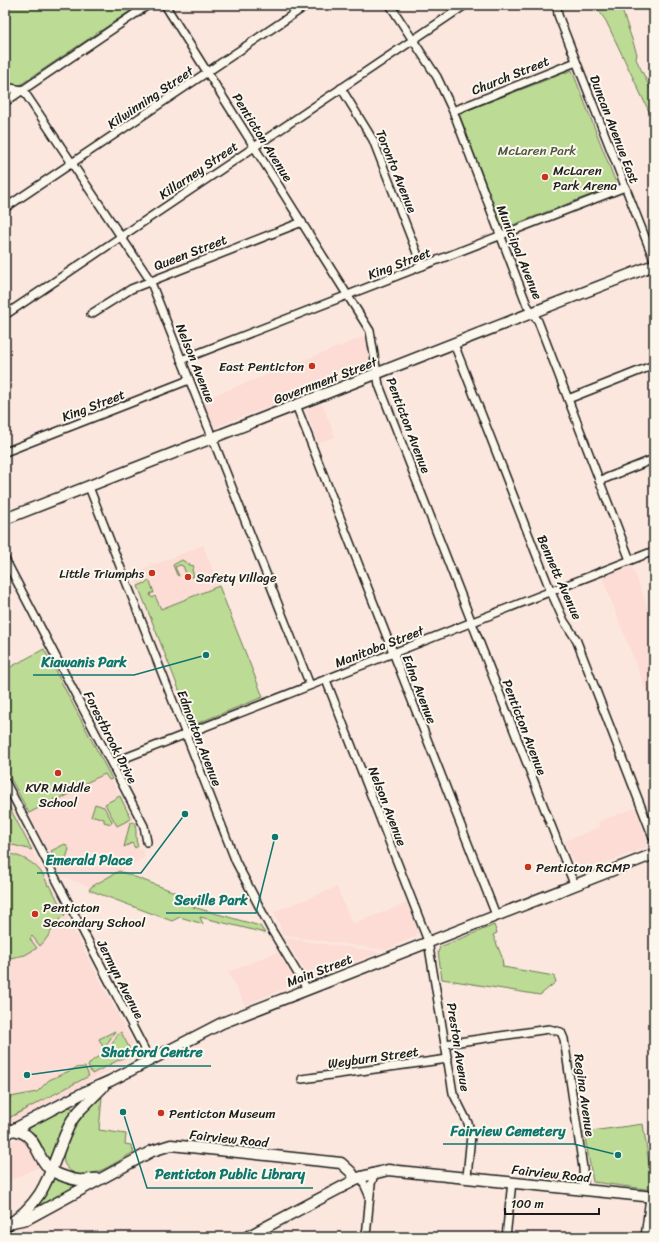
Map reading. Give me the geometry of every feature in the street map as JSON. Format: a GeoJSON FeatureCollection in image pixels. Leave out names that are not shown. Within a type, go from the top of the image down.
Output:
{"type":"FeatureCollection","features":[{"type":"Feature","properties":{"kind":"main road","name":"Government Street"},"geometry":{"type":"LineString","coordinates":[[5,519],[654,265]]}},
{"type":"Feature","properties":{"kind":"main road","name":"Main Street"},"geometry":{"type":"LineString","coordinates":[[9,1132],[222,1023],[428,941],[654,854]]}},
{"type":"Feature","properties":{"kind":"main road"},"geometry":{"type":"LineString","coordinates":[[9,1224],[35,1201],[46,1185],[67,1130],[77,1113],[110,1081]]}},
{"type":"Feature","properties":{"kind":"main road"},"geometry":{"type":"LineString","coordinates":[[9,1132],[27,1135],[44,1164],[52,1171],[78,1180],[98,1179]]}},
{"type":"Feature","properties":{"kind":"main road","name":"Fairview Road"},"geometry":{"type":"LineString","coordinates":[[9,1224],[27,1219],[96,1183],[98,1179],[152,1151],[171,1145],[341,1163],[358,1178]]}},
{"type":"Feature","properties":{"kind":"main road","name":"Fairview Road"},"geometry":{"type":"LineString","coordinates":[[252,1236],[358,1178],[374,1172],[398,1169],[652,1197]]}},
{"type":"Feature","properties":{"kind":"street"},"geometry":{"type":"LineString","coordinates":[[5,102],[148,5]]}},
{"type":"Feature","properties":{"kind":"street","name":"Penticton Avenue"},"geometry":{"type":"LineString","coordinates":[[165,5],[348,295],[372,337],[379,385],[574,884]]}},
{"type":"Feature","properties":{"kind":"street","name":"Kilwinning Street"},"geometry":{"type":"LineString","coordinates":[[5,208],[307,5]]}},
{"type":"Feature","properties":{"kind":"street","name":"Municipal Avenue"},"geometry":{"type":"LineString","coordinates":[[390,5],[437,77],[453,111],[527,305],[538,321],[630,560]]}},
{"type":"Feature","properties":{"kind":"street","name":"Killarney Street"},"geometry":{"type":"LineString","coordinates":[[5,315],[465,5]]}},
{"type":"Feature","properties":{"kind":"street"},"geometry":{"type":"LineString","coordinates":[[553,5],[558,15]]}},
{"type":"Feature","properties":{"kind":"street","name":"Duncan Avenue East"},"geometry":{"type":"LineString","coordinates":[[557,5],[558,15],[654,260]]}},
{"type":"Feature","properties":{"kind":"street","name":"Church Street"},"geometry":{"type":"LineString","coordinates":[[453,111],[576,62]]}},
{"type":"Feature","properties":{"kind":"street"},"geometry":{"type":"LineString","coordinates":[[5,85],[10,88],[23,90]]}},
{"type":"Feature","properties":{"kind":"street","name":"Toronto Avenue"},"geometry":{"type":"LineString","coordinates":[[341,88],[373,140],[422,266]]}},
{"type":"Feature","properties":{"kind":"street","name":"Nelson Avenue"},"geometry":{"type":"LineString","coordinates":[[23,90],[150,280],[310,685]]}},
{"type":"Feature","properties":{"kind":"street","name":"King Street"},"geometry":{"type":"LineString","coordinates":[[181,360],[625,187]]}},
{"type":"Feature","properties":{"kind":"street","name":"Queen Street"},"geometry":{"type":"LineString","coordinates":[[91,314],[131,289],[150,280],[302,222]]}},
{"type":"Feature","properties":{"kind":"street","name":"Bennett Avenue"},"geometry":{"type":"LineString","coordinates":[[454,344],[551,592],[564,621],[576,639],[654,840]]}},
{"type":"Feature","properties":{"kind":"street"},"geometry":{"type":"LineString","coordinates":[[568,399],[654,365]]}},
{"type":"Feature","properties":{"kind":"street","name":"King Street"},"geometry":{"type":"LineString","coordinates":[[5,452],[189,380]]}},
{"type":"Feature","properties":{"kind":"street","name":"Edna Avenue"},"geometry":{"type":"LineString","coordinates":[[296,405],[496,915]]}},
{"type":"Feature","properties":{"kind":"street"},"geometry":{"type":"LineString","coordinates":[[599,481],[654,459]]}},
{"type":"Feature","properties":{"kind":"street","name":"Edmonton Avenue"},"geometry":{"type":"LineString","coordinates":[[89,486],[236,862],[271,928],[307,989]]}},
{"type":"Feature","properties":{"kind":"street","name":"Manitoba Street"},"geometry":{"type":"LineString","coordinates":[[112,763],[654,551]]}},
{"type":"Feature","properties":{"kind":"street","name":"Forestbrook Drive"},"geometry":{"type":"LineString","coordinates":[[5,559],[144,826],[147,842]]}},
{"type":"Feature","properties":{"kind":"street","name":"Nelson Avenue"},"geometry":{"type":"LineString","coordinates":[[326,680],[428,941]]}},
{"type":"Feature","properties":{"kind":"street","name":"Jermyn Avenue"},"geometry":{"type":"LineString","coordinates":[[5,781],[150,1060]]}},
{"type":"Feature","properties":{"kind":"street","name":"Preston Avenue"},"geometry":{"type":"LineString","coordinates":[[428,941],[453,1093],[468,1123],[471,1135],[466,1177]]}},
{"type":"Feature","properties":{"kind":"street","name":"Regina Avenue"},"geometry":{"type":"LineString","coordinates":[[445,1044],[549,1029],[558,1030],[561,1032],[564,1039],[583,1168],[584,1190]]}},
{"type":"Feature","properties":{"kind":"street","name":"Weyburn Street"},"geometry":{"type":"LineString","coordinates":[[302,1079],[448,1059]]}},
{"type":"Feature","properties":{"kind":"street"},"geometry":{"type":"LineString","coordinates":[[366,1237],[371,1184],[374,1172]]}},
{"type":"Feature","properties":{"kind":"street"},"geometry":{"type":"LineString","coordinates":[[358,1178],[370,1197]]}},
{"type":"Feature","properties":{"kind":"street"},"geometry":{"type":"LineString","coordinates":[[506,1237],[512,1182]]}},
{"type":"Feature","properties":{"kind":"street"},"geometry":{"type":"LineString","coordinates":[[645,1237],[652,1197]]}},
{"type":"Feature","properties":{"kind":"shaded area"},"geometry":{"type":"Polygon","coordinates":[[[366,336],[369,356],[367,369],[213,428],[202,400],[366,336]]]}},
{"type":"Feature","properties":{"kind":"shaded area"},"geometry":{"type":"Polygon","coordinates":[[[322,403],[335,437],[318,443],[306,410],[322,403]]]}},
{"type":"Feature","properties":{"kind":"shaded area","name":"Safety Village"},"geometry":{"type":"Polygon","coordinates":[[[203,545],[219,586],[149,614],[133,573],[203,545]]]}},
{"type":"Feature","properties":{"kind":"shaded area"},"geometry":{"type":"Polygon","coordinates":[[[632,566],[650,614],[654,613],[654,711],[602,577],[632,566]]]}},
{"type":"Feature","properties":{"kind":"shaded area","name":"KVR Middle School"},"geometry":{"type":"Polygon","coordinates":[[[44,649],[135,825],[136,842],[140,850],[144,851],[144,858],[91,887],[61,876],[5,768],[5,670],[44,649]]]}},
{"type":"Feature","properties":{"kind":"shaded area","name":"Penticton Secondary School"},"geometry":{"type":"Polygon","coordinates":[[[5,799],[139,1055],[5,1125],[5,799]]]}},
{"type":"Feature","properties":{"kind":"shaded area"},"geometry":{"type":"Polygon","coordinates":[[[635,808],[647,840],[646,847],[584,872],[577,872],[565,841],[600,827],[598,822],[635,808]]]}},
{"type":"Feature","properties":{"kind":"shaded area"},"geometry":{"type":"Polygon","coordinates":[[[337,887],[352,924],[407,903],[417,930],[416,936],[386,950],[282,935],[280,925],[273,912],[337,887]]]}},
{"type":"Feature","properties":{"kind":"shaded area"},"geometry":{"type":"Polygon","coordinates":[[[284,938],[380,952],[313,978],[308,975],[284,938]]]}},
{"type":"Feature","properties":{"kind":"shaded area"},"geometry":{"type":"Polygon","coordinates":[[[277,952],[294,977],[293,985],[245,1005],[228,972],[277,952]]]}},
{"type":"Feature","properties":{"kind":"shaded area"},"geometry":{"type":"Polygon","coordinates":[[[20,1137],[27,1140],[41,1166],[5,1183],[5,1145],[20,1137]]]}},
{"type":"Feature","properties":{"kind":"green space"},"geometry":{"type":"Polygon","coordinates":[[[5,5],[139,5],[17,87],[12,85],[5,78],[5,5]]]}},
{"type":"Feature","properties":{"kind":"green space"},"geometry":{"type":"Polygon","coordinates":[[[595,5],[619,5],[621,7],[637,54],[636,59],[654,96],[654,122],[606,21],[595,5]]]}},
{"type":"Feature","properties":{"kind":"green space","name":"McLaren Park"},"geometry":{"type":"Polygon","coordinates":[[[572,70],[616,183],[613,186],[505,228],[501,224],[460,116],[463,112],[572,70]]]}},
{"type":"Feature","properties":{"kind":"green space"},"geometry":{"type":"Polygon","coordinates":[[[182,560],[194,566],[192,570],[194,576],[187,576],[183,566],[180,565],[175,567],[179,576],[177,575],[173,565],[182,560]]]}},
{"type":"Feature","properties":{"kind":"green space"},"geometry":{"type":"Polygon","coordinates":[[[150,581],[154,593],[151,593],[150,596],[153,598],[155,596],[161,609],[219,586],[263,697],[193,725],[138,586],[150,581]]]}},
{"type":"Feature","properties":{"kind":"green space"},"geometry":{"type":"Polygon","coordinates":[[[44,649],[112,779],[109,780],[105,774],[77,787],[76,791],[64,797],[66,793],[62,786],[64,793],[63,797],[57,800],[53,799],[54,800],[29,813],[5,768],[5,670],[44,649]]]}},
{"type":"Feature","properties":{"kind":"green space"},"geometry":{"type":"Polygon","coordinates":[[[120,796],[131,819],[117,826],[105,804],[120,796]]]}},
{"type":"Feature","properties":{"kind":"green space"},"geometry":{"type":"Polygon","coordinates":[[[5,799],[32,850],[5,843],[5,799]]]}},
{"type":"Feature","properties":{"kind":"green space"},"geometry":{"type":"Polygon","coordinates":[[[95,804],[104,807],[112,821],[111,824],[104,822],[104,819],[94,816],[91,817],[95,804]]]}},
{"type":"Feature","properties":{"kind":"green space"},"geometry":{"type":"Polygon","coordinates":[[[134,822],[138,846],[135,848],[132,843],[124,847],[130,823],[134,822]]]}},
{"type":"Feature","properties":{"kind":"green space"},"geometry":{"type":"Polygon","coordinates":[[[65,844],[69,849],[65,862],[58,866],[51,851],[65,844]]]}},
{"type":"Feature","properties":{"kind":"green space"},"geometry":{"type":"Polygon","coordinates":[[[5,853],[26,859],[42,873],[48,886],[50,885],[65,915],[59,920],[40,946],[32,936],[30,939],[37,948],[25,955],[5,959],[5,853]]]}},
{"type":"Feature","properties":{"kind":"green space"},"geometry":{"type":"Polygon","coordinates":[[[119,871],[188,897],[193,907],[260,926],[265,933],[200,917],[203,924],[180,917],[172,921],[89,890],[91,887],[119,871]]]}},
{"type":"Feature","properties":{"kind":"green space"},"geometry":{"type":"Polygon","coordinates":[[[494,925],[497,933],[493,935],[502,957],[503,967],[554,976],[556,982],[540,995],[442,979],[438,952],[440,947],[494,925]]]}},
{"type":"Feature","properties":{"kind":"green space"},"geometry":{"type":"Polygon","coordinates":[[[115,1031],[104,1049],[99,1039],[115,1031]]]}},
{"type":"Feature","properties":{"kind":"green space"},"geometry":{"type":"Polygon","coordinates":[[[121,1032],[132,1053],[92,1074],[88,1066],[90,1063],[108,1050],[121,1032]]]}},
{"type":"Feature","properties":{"kind":"green space"},"geometry":{"type":"Polygon","coordinates":[[[85,1067],[89,1076],[5,1120],[5,1098],[37,1092],[49,1080],[76,1068],[85,1067]]]}},
{"type":"Feature","properties":{"kind":"green space"},"geometry":{"type":"Polygon","coordinates":[[[102,1097],[99,1130],[126,1134],[125,1144],[131,1145],[134,1152],[98,1172],[79,1174],[71,1171],[64,1163],[66,1145],[75,1126],[81,1118],[102,1097]]]}},
{"type":"Feature","properties":{"kind":"green space"},"geometry":{"type":"Polygon","coordinates":[[[69,1107],[75,1109],[51,1165],[25,1131],[63,1108],[69,1107]]]}},
{"type":"Feature","properties":{"kind":"green space"},"geometry":{"type":"Polygon","coordinates":[[[643,1124],[653,1190],[593,1182],[584,1132],[643,1124]]]}},
{"type":"Feature","properties":{"kind":"green space"},"geometry":{"type":"Polygon","coordinates":[[[53,1178],[83,1183],[30,1214],[42,1199],[53,1178]]]}},
{"type":"Feature","properties":{"kind":"place","name":"McLaren Park Arena"},"geometry":{"type":"Point","coordinates":[545,177]}},
{"type":"Feature","properties":{"kind":"place","name":"East Penticton"},"geometry":{"type":"Point","coordinates":[312,366]}},
{"type":"Feature","properties":{"kind":"place","name":"Little Triumphs"},"geometry":{"type":"Point","coordinates":[152,573]}},
{"type":"Feature","properties":{"kind":"place","name":"Safety Village"},"geometry":{"type":"Point","coordinates":[188,577]}},
{"type":"Feature","properties":{"kind":"place","name":"Kiawanis Park"},"geometry":{"type":"Point","coordinates":[206,655]}},
{"type":"Feature","properties":{"kind":"place","name":"KVR Middle School"},"geometry":{"type":"Point","coordinates":[58,773]}},
{"type":"Feature","properties":{"kind":"place","name":"Emerald Place"},"geometry":{"type":"Point","coordinates":[185,814]}},
{"type":"Feature","properties":{"kind":"place","name":"Seville Park"},"geometry":{"type":"Point","coordinates":[275,837]}},
{"type":"Feature","properties":{"kind":"place","name":"Penticton RCMP"},"geometry":{"type":"Point","coordinates":[528,867]}},
{"type":"Feature","properties":{"kind":"place","name":"Penticton Secondary School"},"geometry":{"type":"Point","coordinates":[35,914]}},
{"type":"Feature","properties":{"kind":"place","name":"Shatford Centre"},"geometry":{"type":"Point","coordinates":[27,1075]}},
{"type":"Feature","properties":{"kind":"place","name":"Penticton Public Library"},"geometry":{"type":"Point","coordinates":[123,1112]}},
{"type":"Feature","properties":{"kind":"place","name":"Penticton Museum"},"geometry":{"type":"Point","coordinates":[161,1113]}},
{"type":"Feature","properties":{"kind":"place","name":"Fairview Cemetery"},"geometry":{"type":"Point","coordinates":[618,1155]}}]}
